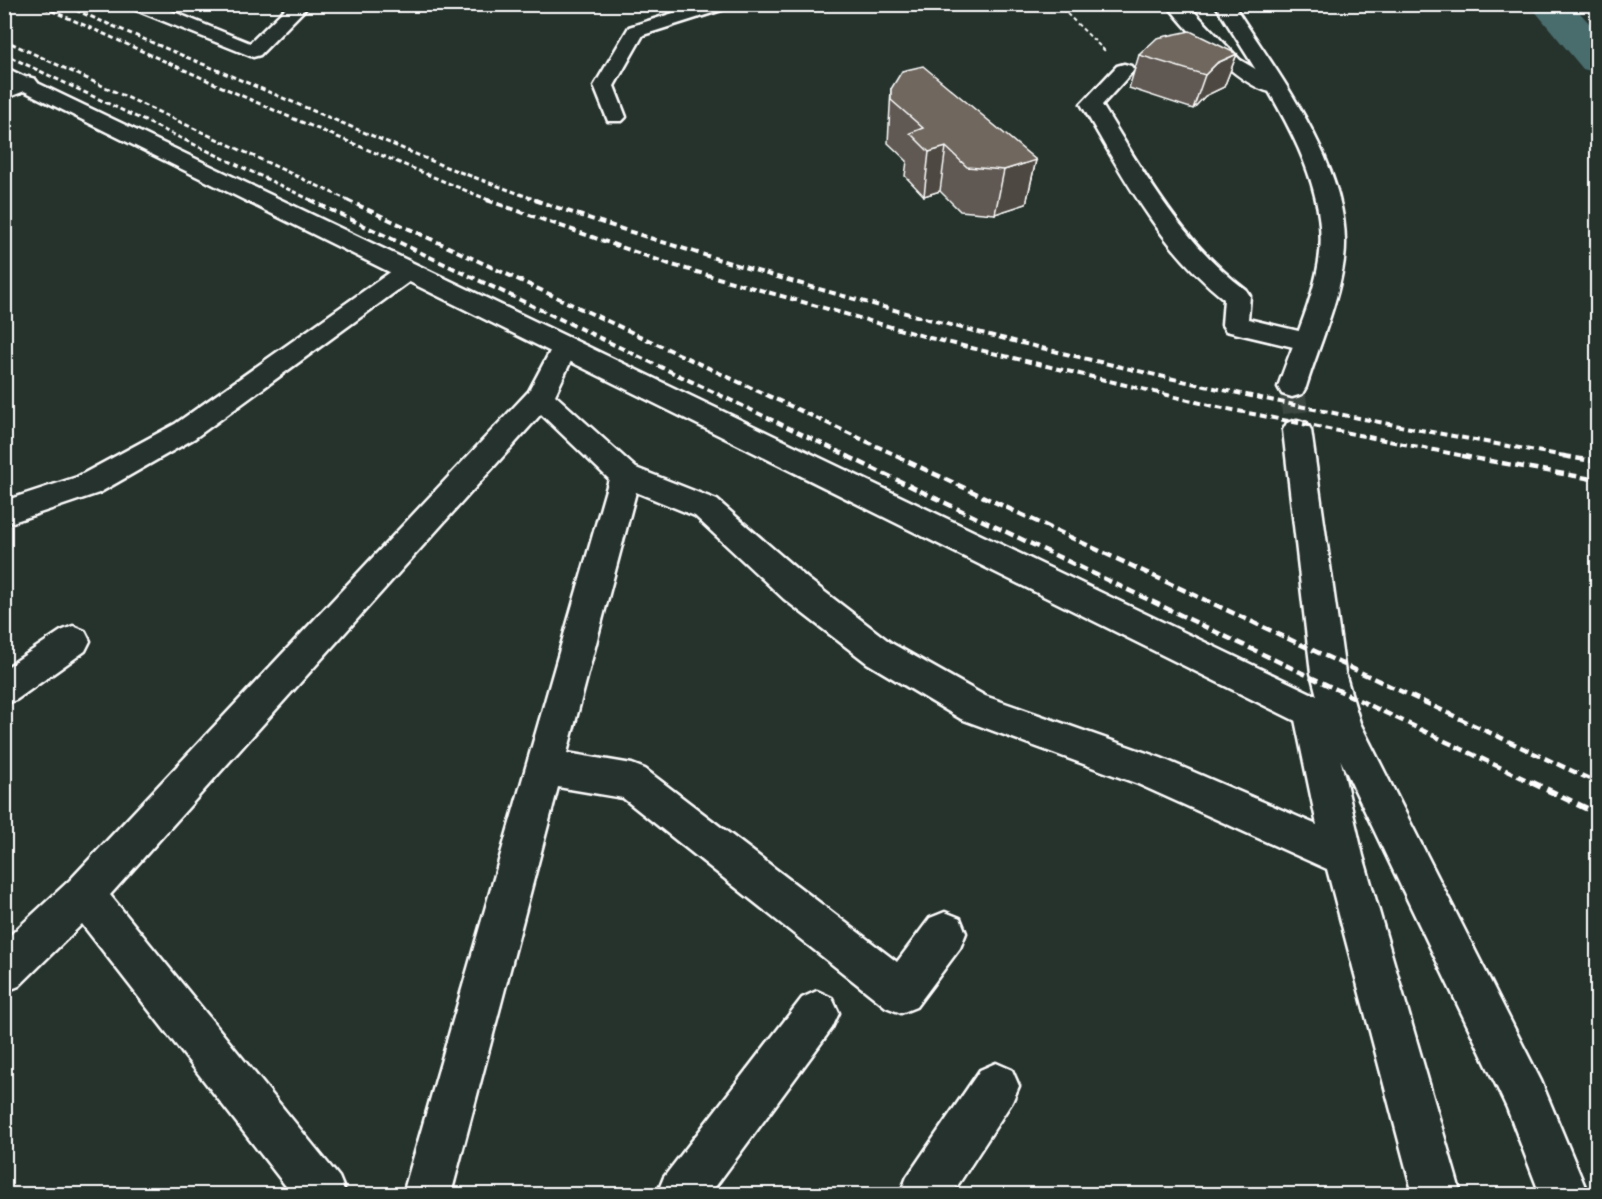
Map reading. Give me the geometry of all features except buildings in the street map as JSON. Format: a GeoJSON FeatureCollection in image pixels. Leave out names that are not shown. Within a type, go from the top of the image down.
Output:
{"type":"FeatureCollection","features":[{"type":"Feature","properties":{"kind":"street"},"geometry":{"type":"LineString","coordinates":[[137,4],[253,51],[301,4]]}},
{"type":"Feature","properties":{"kind":"street"},"geometry":{"type":"LineString","coordinates":[[615,117],[604,86],[636,31],[678,10],[722,4]]}},
{"type":"Feature","properties":{"kind":"street"},"geometry":{"type":"LineString","coordinates":[[1176,4],[1233,64],[1274,88]]}},
{"type":"Feature","properties":{"kind":"street"},"geometry":{"type":"LineString","coordinates":[[1224,4],[1311,153],[1323,181],[1332,213],[1334,242],[1329,276],[1292,387]]}},
{"type":"Feature","properties":{"kind":"street"},"geometry":{"type":"LineString","coordinates":[[1124,70],[1090,104],[1171,231],[1213,280],[1237,296],[1235,325],[1306,341]]}},
{"type":"Feature","properties":{"kind":"street"},"geometry":{"type":"LineString","coordinates":[[4,73],[1327,718],[1525,1097],[1564,1194]]}},
{"type":"Feature","properties":{"kind":"street"},"geometry":{"type":"LineString","coordinates":[[4,93],[28,83]]}},
{"type":"Feature","properties":{"kind":"street"},"geometry":{"type":"LineString","coordinates":[[4,513],[88,485],[185,431],[408,271]]}},
{"type":"Feature","properties":{"kind":"street"},"geometry":{"type":"LineString","coordinates":[[4,971],[84,894],[540,396],[565,346]]}},
{"type":"Feature","properties":{"kind":"street"},"geometry":{"type":"LineString","coordinates":[[540,396],[625,476],[706,508],[796,589],[879,653],[974,708],[1148,770],[1343,856]]}},
{"type":"Feature","properties":{"kind":"street"},"geometry":{"type":"LineString","coordinates":[[1297,430],[1328,673],[1327,718],[1343,856],[1437,1194]]}},
{"type":"Feature","properties":{"kind":"street"},"geometry":{"type":"LineString","coordinates":[[427,1194],[625,476]]}},
{"type":"Feature","properties":{"kind":"street"},"geometry":{"type":"LineString","coordinates":[[4,689],[73,641]]}},
{"type":"Feature","properties":{"kind":"street"},"geometry":{"type":"LineString","coordinates":[[545,767],[632,782],[901,992],[945,933]]}},
{"type":"Feature","properties":{"kind":"street"},"geometry":{"type":"LineString","coordinates":[[84,894],[322,1194]]}},
{"type":"Feature","properties":{"kind":"street"},"geometry":{"type":"LineString","coordinates":[[681,1194],[817,1013]]}},
{"type":"Feature","properties":{"kind":"street"},"geometry":{"type":"LineString","coordinates":[[924,1194],[996,1086]]}},
{"type":"Feature","properties":{"kind":"path"},"geometry":{"type":"LineString","coordinates":[[1057,4],[1124,70]]}},
{"type":"Feature","properties":{"kind":"waterway"},"geometry":{"type":"LineString","coordinates":[[1549,4],[1598,60]]}},
{"type":"Feature","properties":{"kind":"tunnel"},"geometry":{"type":"LineString","coordinates":[[1292,387],[1297,430]]}},
{"type":"Feature","properties":{"kind":"railway"},"geometry":{"type":"LineString","coordinates":[[37,4],[287,116],[491,201]]}},
{"type":"Feature","properties":{"kind":"railway"},"geometry":{"type":"LineString","coordinates":[[61,4],[446,167],[539,201]]}},
{"type":"Feature","properties":{"kind":"railway"},"geometry":{"type":"LineString","coordinates":[[4,40],[350,201]]}},
{"type":"Feature","properties":{"kind":"railway"},"geometry":{"type":"LineString","coordinates":[[4,54],[313,201]]}},
{"type":"Feature","properties":{"kind":"railway"},"geometry":{"type":"LineString","coordinates":[[310,200],[850,457]]}},
{"type":"Feature","properties":{"kind":"railway"},"geometry":{"type":"LineString","coordinates":[[347,200],[900,457]]}},
{"type":"Feature","properties":{"kind":"railway"},"geometry":{"type":"LineString","coordinates":[[487,200],[672,265],[930,338],[1213,406],[1469,457]]}},
{"type":"Feature","properties":{"kind":"railway"},"geometry":{"type":"LineString","coordinates":[[535,200],[790,281],[1048,350],[1308,408],[1571,457]]}},
{"type":"Feature","properties":{"kind":"railway"},"geometry":{"type":"LineString","coordinates":[[847,456],[1535,784]]}},
{"type":"Feature","properties":{"kind":"railway"},"geometry":{"type":"LineString","coordinates":[[896,456],[1598,783]]}},
{"type":"Feature","properties":{"kind":"railway"},"geometry":{"type":"LineString","coordinates":[[1462,456],[1598,480]]}},
{"type":"Feature","properties":{"kind":"railway"},"geometry":{"type":"LineString","coordinates":[[1563,456],[1598,462]]}},
{"type":"Feature","properties":{"kind":"railway"},"geometry":{"type":"LineString","coordinates":[[1531,782],[1598,814]]}}]}
